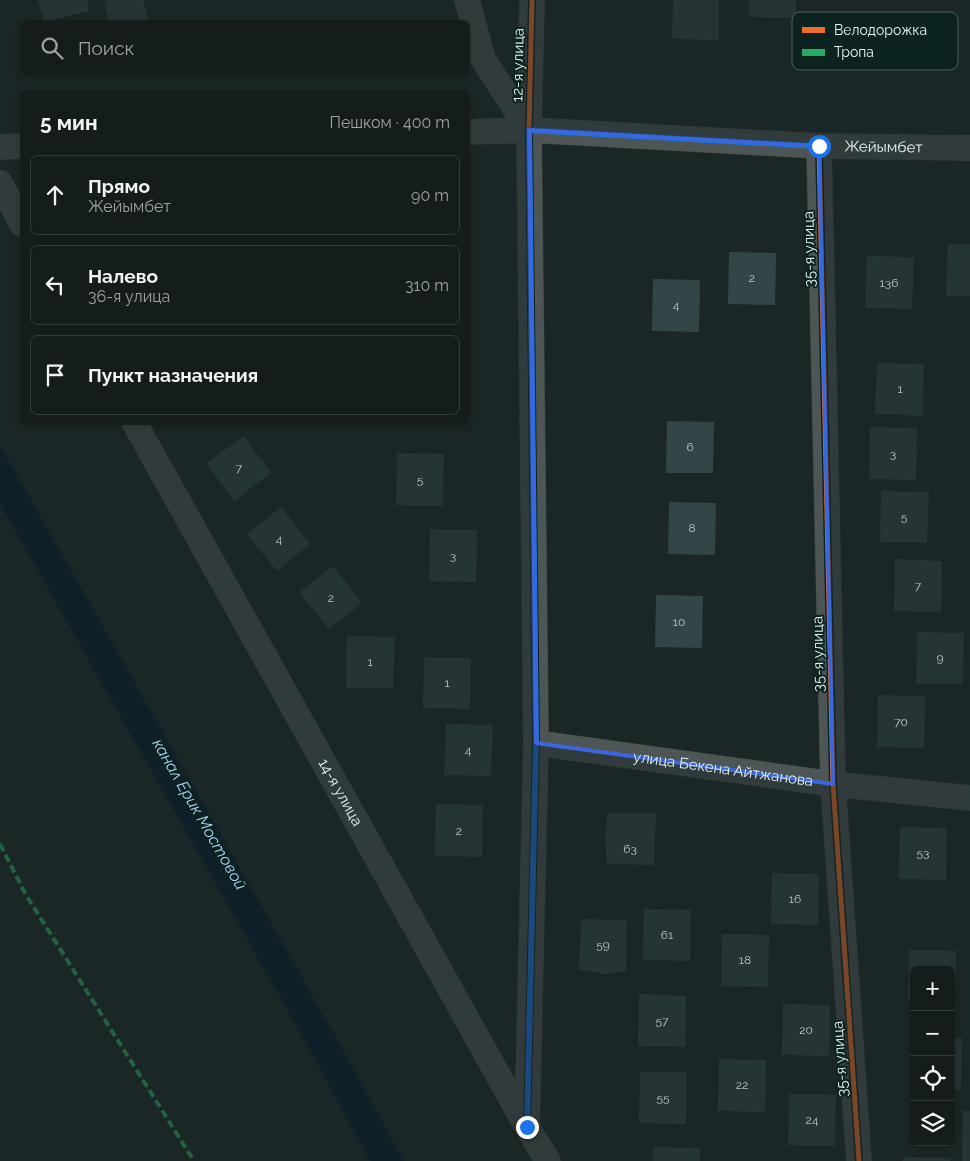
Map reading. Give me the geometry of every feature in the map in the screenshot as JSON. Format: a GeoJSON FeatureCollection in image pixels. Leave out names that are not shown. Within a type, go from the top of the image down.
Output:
{"type":"FeatureCollection","features":[{"type":"Feature","properties":{"kind":"street"},"geometry":{"type":"LineString","coordinates":[[467,0],[483,60],[529,130]]}},
{"type":"Feature","properties":{"kind":"street","name":"12-я улица"},"geometry":{"type":"LineString","coordinates":[[527,1127],[536,743],[529,130],[532,0]]}},
{"type":"Feature","properties":{"kind":"street","name":"Жейымбет"},"geometry":{"type":"LineString","coordinates":[[470,132],[529,130],[819,146],[970,148]]}},
{"type":"Feature","properties":{"kind":"street"},"geometry":{"type":"LineString","coordinates":[[0,147],[20,146]]}},
{"type":"Feature","properties":{"kind":"street","name":"35-я улица"},"geometry":{"type":"LineString","coordinates":[[819,146],[833,784],[860,1161]]}},
{"type":"Feature","properties":{"kind":"street"},"geometry":{"type":"LineString","coordinates":[[0,183],[20,220]]}},
{"type":"Feature","properties":{"kind":"street","name":"14-я улица"},"geometry":{"type":"LineString","coordinates":[[136,425],[527,1127],[548,1161]]}},
{"type":"Feature","properties":{"kind":"street","name":"улица Бекена Айтжанова"},"geometry":{"type":"LineString","coordinates":[[536,743],[833,784],[970,798]]}},
{"type":"Feature","properties":{"kind":"highlighted area"},"geometry":{"type":"Polygon","coordinates":[[[529,130],[819,146],[833,784],[536,743],[529,130]]]}},
{"type":"Feature","properties":{"kind":"water","name":"канал Ерик Мостовой"},"geometry":{"type":"Polygon","coordinates":[[[0,445],[404,1161],[370,1161],[309,1048],[0,504],[0,445]]]}},
{"type":"Feature","properties":{"kind":"building"},"geometry":{"type":"Polygon","coordinates":[[[38,0],[87,0],[89,11],[52,20],[43,20],[38,0]]]}},
{"type":"Feature","properties":{"kind":"building"},"geometry":{"type":"Polygon","coordinates":[[[104,0],[143,0],[148,20],[109,20],[104,0]]]}},
{"type":"Feature","properties":{"kind":"building"},"geometry":{"type":"Polygon","coordinates":[[[673,0],[719,0],[719,40],[672,39],[673,0]]]}},
{"type":"Feature","properties":{"kind":"building"},"geometry":{"type":"Polygon","coordinates":[[[749,0],[796,0],[796,12],[792,12],[792,18],[749,17],[749,0]]]}},
{"type":"Feature","properties":{"kind":"building"},"geometry":{"type":"Polygon","coordinates":[[[948,244],[970,244],[970,296],[946,296],[948,244]]]}},
{"type":"Feature","properties":{"kind":"building"},"geometry":{"type":"Polygon","coordinates":[[[729,252],[776,253],[775,305],[728,304],[729,252]]]}},
{"type":"Feature","properties":{"kind":"building"},"geometry":{"type":"Polygon","coordinates":[[[867,256],[914,257],[912,309],[865,308],[867,256]]]}},
{"type":"Feature","properties":{"kind":"building"},"geometry":{"type":"Polygon","coordinates":[[[653,279],[700,280],[699,332],[652,331],[653,279]]]}},
{"type":"Feature","properties":{"kind":"building"},"geometry":{"type":"Polygon","coordinates":[[[877,363],[924,364],[923,416],[875,414],[877,363]]]}},
{"type":"Feature","properties":{"kind":"building"},"geometry":{"type":"Polygon","coordinates":[[[667,421],[714,422],[713,473],[666,473],[667,421]]]}},
{"type":"Feature","properties":{"kind":"building"},"geometry":{"type":"Polygon","coordinates":[[[870,427],[917,428],[916,480],[869,479],[870,427]]]}},
{"type":"Feature","properties":{"kind":"building"},"geometry":{"type":"Polygon","coordinates":[[[244,436],[271,473],[234,501],[206,463],[244,436]]]}},
{"type":"Feature","properties":{"kind":"building"},"geometry":{"type":"Polygon","coordinates":[[[397,453],[444,454],[443,506],[396,505],[397,453]]]}},
{"type":"Feature","properties":{"kind":"building"},"geometry":{"type":"Polygon","coordinates":[[[881,491],[929,492],[927,543],[880,542],[881,491]]]}},
{"type":"Feature","properties":{"kind":"building"},"geometry":{"type":"Polygon","coordinates":[[[669,502],[716,503],[715,555],[668,554],[669,502]]]}},
{"type":"Feature","properties":{"kind":"building"},"geometry":{"type":"Polygon","coordinates":[[[281,507],[310,544],[277,571],[247,534],[281,507]]]}},
{"type":"Feature","properties":{"kind":"building"},"geometry":{"type":"Polygon","coordinates":[[[430,529],[477,530],[476,582],[429,581],[430,529]]]}},
{"type":"Feature","properties":{"kind":"building"},"geometry":{"type":"Polygon","coordinates":[[[895,559],[942,561],[941,612],[894,611],[895,559]]]}},
{"type":"Feature","properties":{"kind":"building"},"geometry":{"type":"Polygon","coordinates":[[[333,566],[362,603],[329,629],[299,592],[333,566]]]}},
{"type":"Feature","properties":{"kind":"building"},"geometry":{"type":"Polygon","coordinates":[[[656,595],[703,596],[702,648],[655,647],[656,595]]]}},
{"type":"Feature","properties":{"kind":"building"},"geometry":{"type":"Polygon","coordinates":[[[917,632],[964,633],[963,684],[916,684],[917,632]]]}},
{"type":"Feature","properties":{"kind":"building"},"geometry":{"type":"Polygon","coordinates":[[[347,636],[395,637],[393,688],[346,688],[347,636]]]}},
{"type":"Feature","properties":{"kind":"building"},"geometry":{"type":"Polygon","coordinates":[[[424,657],[471,658],[470,709],[423,708],[424,657]]]}},
{"type":"Feature","properties":{"kind":"building"},"geometry":{"type":"Polygon","coordinates":[[[878,695],[925,696],[924,748],[877,747],[878,695]]]}},
{"type":"Feature","properties":{"kind":"building"},"geometry":{"type":"Polygon","coordinates":[[[446,724],[493,725],[491,776],[444,775],[446,724]]]}},
{"type":"Feature","properties":{"kind":"building"},"geometry":{"type":"Polygon","coordinates":[[[436,804],[483,805],[482,857],[435,856],[436,804]]]}},
{"type":"Feature","properties":{"kind":"building"},"geometry":{"type":"Polygon","coordinates":[[[608,813],[656,813],[654,865],[607,864],[605,835],[608,813]]]}},
{"type":"Feature","properties":{"kind":"building"},"geometry":{"type":"Polygon","coordinates":[[[900,827],[947,828],[946,880],[899,879],[900,827]]]}},
{"type":"Feature","properties":{"kind":"building"},"geometry":{"type":"Polygon","coordinates":[[[772,873],[819,874],[818,925],[771,924],[772,873]]]}},
{"type":"Feature","properties":{"kind":"building"},"geometry":{"type":"Polygon","coordinates":[[[644,909],[691,910],[690,961],[643,960],[644,909]]]}},
{"type":"Feature","properties":{"kind":"building"},"geometry":{"type":"Polygon","coordinates":[[[581,919],[627,920],[626,971],[605,974],[579,970],[581,919]]]}},
{"type":"Feature","properties":{"kind":"building"},"geometry":{"type":"Polygon","coordinates":[[[722,934],[769,935],[768,987],[721,986],[722,934]]]}},
{"type":"Feature","properties":{"kind":"building"},"geometry":{"type":"Polygon","coordinates":[[[909,950],[956,951],[955,1002],[955,966],[910,966],[910,1001],[908,1001],[909,950]]]}},
{"type":"Feature","properties":{"kind":"building"},"geometry":{"type":"Polygon","coordinates":[[[639,994],[686,996],[685,1047],[638,1046],[639,994]]]}},
{"type":"Feature","properties":{"kind":"building"},"geometry":{"type":"Polygon","coordinates":[[[783,1004],[830,1005],[829,1056],[782,1055],[783,1004]]]}},
{"type":"Feature","properties":{"kind":"building"},"geometry":{"type":"Polygon","coordinates":[[[955,1038],[962,1038],[961,1090],[955,1090],[955,1038]]]}},
{"type":"Feature","properties":{"kind":"building"},"geometry":{"type":"Polygon","coordinates":[[[719,1059],[766,1060],[765,1112],[718,1111],[719,1059]]]}},
{"type":"Feature","properties":{"kind":"building"},"geometry":{"type":"Polygon","coordinates":[[[640,1072],[687,1072],[686,1124],[639,1123],[640,1072]]]}},
{"type":"Feature","properties":{"kind":"building"},"geometry":{"type":"Polygon","coordinates":[[[789,1094],[836,1095],[835,1146],[788,1145],[789,1094]]]}},
{"type":"Feature","properties":{"kind":"building"},"geometry":{"type":"Polygon","coordinates":[[[963,1111],[970,1111],[970,1161],[962,1161],[963,1111]]]}},
{"type":"Feature","properties":{"kind":"building"},"geometry":{"type":"Polygon","coordinates":[[[653,1147],[700,1148],[700,1161],[653,1161],[653,1147]]]}},
{"type":"Feature","properties":{"kind":"building"},"geometry":{"type":"Polygon","coordinates":[[[904,1157],[951,1158],[950,1161],[903,1161],[904,1157]]]}},
{"type":"Feature","properties":{"kind":"marked path"},"geometry":{"type":"LineString","coordinates":[[0,844],[26,895],[194,1161]]}},
{"type":"Feature","properties":{"kind":"cycle path"},"geometry":{"type":"LineString","coordinates":[[527,1127],[536,743],[529,130],[532,0]]}},
{"type":"Feature","properties":{"kind":"cycle path"},"geometry":{"type":"LineString","coordinates":[[819,146],[833,784],[859,1161]]}},
{"type":"Feature","properties":{"kind":"route"},"geometry":{"type":"LineString","coordinates":[[527,1127],[536,743],[529,130],[819,146]]}}]}
